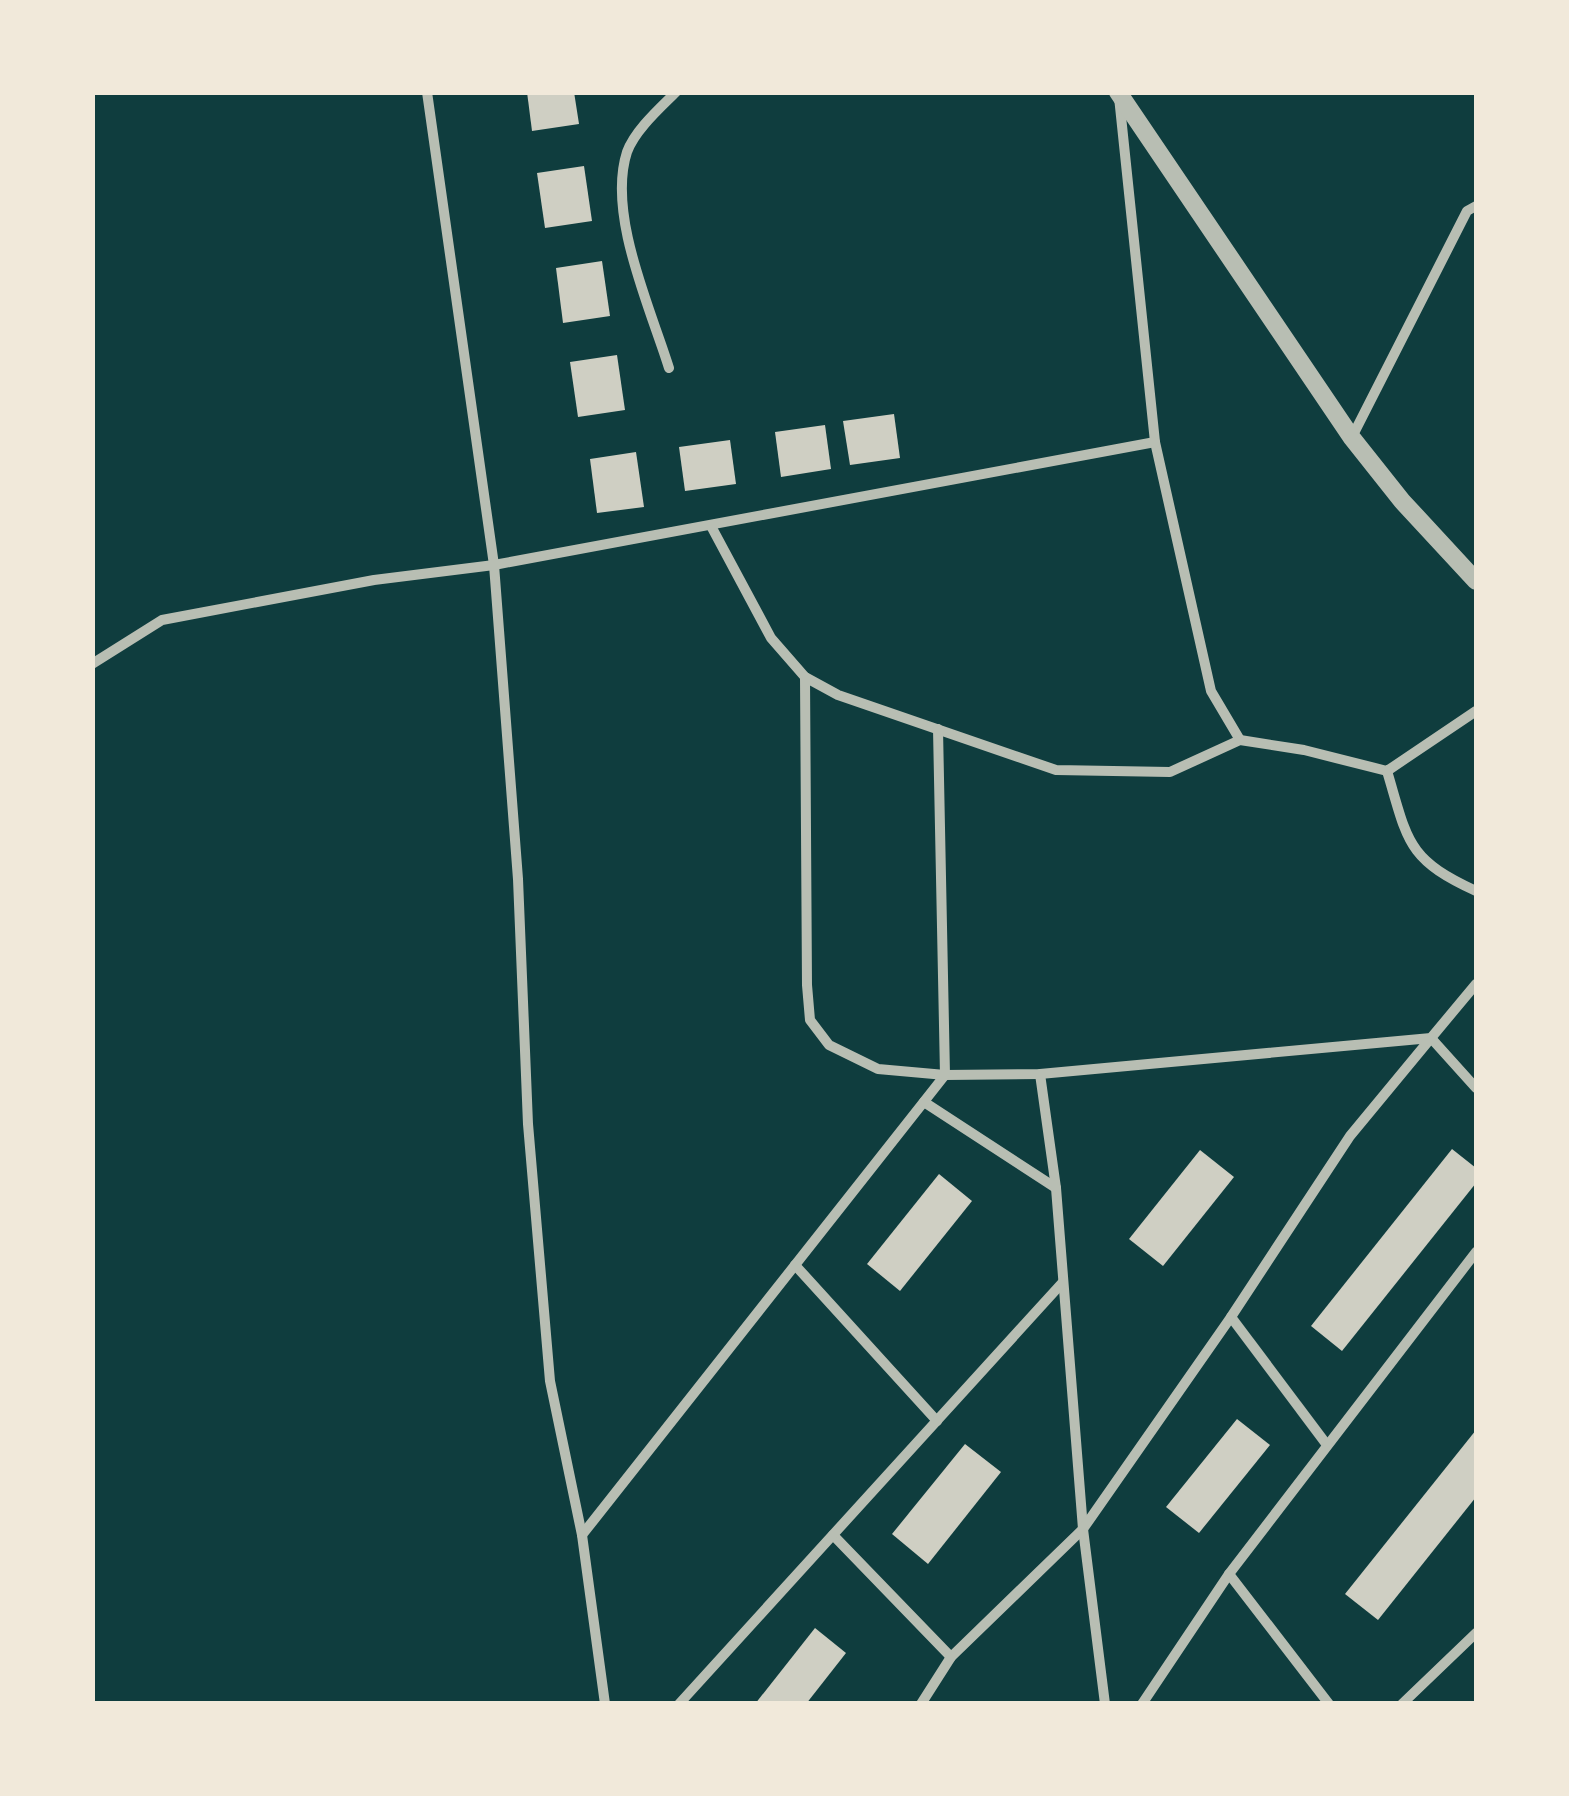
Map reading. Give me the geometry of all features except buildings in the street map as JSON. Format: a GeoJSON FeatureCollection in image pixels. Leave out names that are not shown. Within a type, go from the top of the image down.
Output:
{"type":"FeatureCollection","features":[{"type":"Feature","properties":{"kind":"street"},"geometry":{"type":"LineString","coordinates":[[426,92],[494,565],[518,879],[528,1124],[550,1381],[582,1535],[605,1704]]}},
{"type":"Feature","properties":{"kind":"street"},"geometry":{"type":"LineString","coordinates":[[669,368],[621,216],[628,150],[676,92]]}},
{"type":"Feature","properties":{"kind":"street"},"geometry":{"type":"LineString","coordinates":[[1118,93],[1352,438],[1402,501],[1476,581]]}},
{"type":"Feature","properties":{"kind":"street"},"geometry":{"type":"LineString","coordinates":[[1118,93],[1154,442],[1211,692],[1240,740]]}},
{"type":"Feature","properties":{"kind":"street"},"geometry":{"type":"LineString","coordinates":[[1352,438],[1467,211],[1476,206]]}},
{"type":"Feature","properties":{"kind":"street"},"geometry":{"type":"LineString","coordinates":[[92,664],[162,620],[374,580],[494,565],[1154,442]]}},
{"type":"Feature","properties":{"kind":"street"},"geometry":{"type":"LineString","coordinates":[[711,526],[771,638],[806,678],[838,695],[1056,770],[1170,772],[1240,740],[1304,750],[1386,772],[1476,711]]}},
{"type":"Feature","properties":{"kind":"street"},"geometry":{"type":"LineString","coordinates":[[806,678],[806,985],[810,1020],[829,1044],[878,1068],[945,1075],[1040,1074],[1432,1038]]}},
{"type":"Feature","properties":{"kind":"street"},"geometry":{"type":"LineString","coordinates":[[582,1535],[945,1075],[938,729]]}},
{"type":"Feature","properties":{"kind":"street"},"geometry":{"type":"LineString","coordinates":[[1386,772],[1409,844],[1441,875],[1476,891]]}},
{"type":"Feature","properties":{"kind":"street"},"geometry":{"type":"LineString","coordinates":[[922,1704],[951,1657],[1082,1529],[1231,1317],[1350,1136],[1476,984]]}},
{"type":"Feature","properties":{"kind":"street"},"geometry":{"type":"LineString","coordinates":[[1432,1038],[1476,1088]]}},
{"type":"Feature","properties":{"kind":"street"},"geometry":{"type":"LineString","coordinates":[[1040,1074],[1056,1188],[1082,1529],[1106,1704]]}},
{"type":"Feature","properties":{"kind":"street"},"geometry":{"type":"LineString","coordinates":[[924,1102],[1056,1188]]}},
{"type":"Feature","properties":{"kind":"street"},"geometry":{"type":"LineString","coordinates":[[1142,1704],[1230,1574],[1476,1252]]}},
{"type":"Feature","properties":{"kind":"street"},"geometry":{"type":"LineString","coordinates":[[795,1266],[937,1421]]}},
{"type":"Feature","properties":{"kind":"street"},"geometry":{"type":"LineString","coordinates":[[679,1704],[1063,1282]]}},
{"type":"Feature","properties":{"kind":"street"},"geometry":{"type":"LineString","coordinates":[[1231,1317],[1327,1446]]}},
{"type":"Feature","properties":{"kind":"street"},"geometry":{"type":"LineString","coordinates":[[833,1535],[951,1657]]}},
{"type":"Feature","properties":{"kind":"street"},"geometry":{"type":"LineString","coordinates":[[1230,1574],[1329,1704]]}},
{"type":"Feature","properties":{"kind":"street"},"geometry":{"type":"LineString","coordinates":[[1402,1704],[1476,1633]]}}]}
